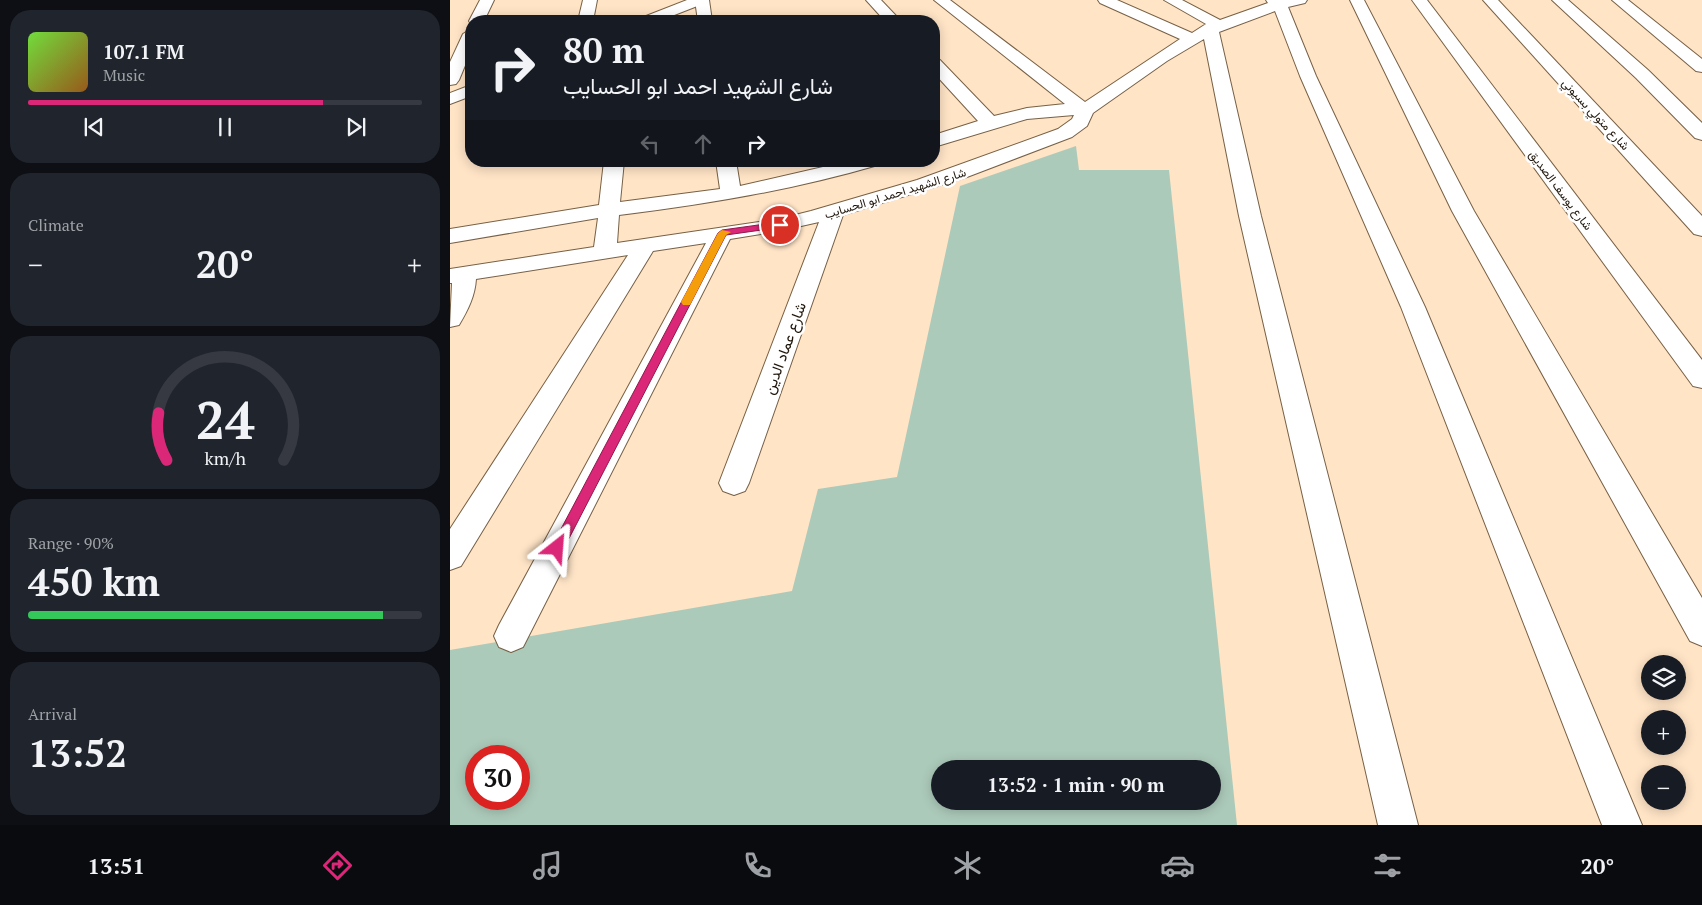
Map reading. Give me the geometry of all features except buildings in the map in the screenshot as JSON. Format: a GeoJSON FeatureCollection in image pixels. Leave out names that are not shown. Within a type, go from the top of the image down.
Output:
{"type":"FeatureCollection","features":[{"type":"Feature","properties":{"kind":"street"},"geometry":{"type":"LineString","coordinates":[[480,15],[487,0]]}},
{"type":"Feature","properties":{"kind":"street"},"geometry":{"type":"LineString","coordinates":[[587,15],[590,0]]}},
{"type":"Feature","properties":{"kind":"street"},"geometry":{"type":"LineString","coordinates":[[662,15],[701,0],[705,15]]}},
{"type":"Feature","properties":{"kind":"street"},"geometry":{"type":"LineString","coordinates":[[873,0],[887,15]]}},
{"type":"Feature","properties":{"kind":"street"},"geometry":{"type":"LineString","coordinates":[[941,0],[1085,110]]}},
{"type":"Feature","properties":{"kind":"street"},"geometry":{"type":"LineString","coordinates":[[1105,0],[1211,25]]}},
{"type":"Feature","properties":{"kind":"street"},"geometry":{"type":"LineString","coordinates":[[1171,0],[1211,25],[1250,216],[1398,825]]}},
{"type":"Feature","properties":{"kind":"street"},"geometry":{"type":"LineString","coordinates":[[1357,0],[1463,211],[1702,630]]}},
{"type":"Feature","properties":{"kind":"street","name":"شارع يوسف الصديق"},"geometry":{"type":"LineString","coordinates":[[1420,0],[1702,379]]}},
{"type":"Feature","properties":{"kind":"street","name":"شارع متولي بسيوني"},"geometry":{"type":"LineString","coordinates":[[1490,0],[1702,229]]}},
{"type":"Feature","properties":{"kind":"street"},"geometry":{"type":"LineString","coordinates":[[1559,0],[1642,74],[1702,134]]}},
{"type":"Feature","properties":{"kind":"street"},"geometry":{"type":"LineString","coordinates":[[1619,0],[1702,67]]}},
{"type":"Feature","properties":{"kind":"street"},"geometry":{"type":"LineString","coordinates":[[1284,2],[1308,76],[1413,308],[1622,825]]}},
{"type":"Feature","properties":{"kind":"street","name":"شارع الشهيد احمد ابو الحسايب"},"geometry":{"type":"LineString","coordinates":[[457,275],[804,219],[891,197],[954,177],[1066,133],[1080,122],[1085,110],[1162,54],[1211,25],[1284,2]]}},
{"type":"Feature","properties":{"kind":"street"},"geometry":{"type":"LineString","coordinates":[[450,80],[465,47]]}},
{"type":"Feature","properties":{"kind":"street"},"geometry":{"type":"LineString","coordinates":[[940,70],[991,124]]}},
{"type":"Feature","properties":{"kind":"street"},"geometry":{"type":"LineString","coordinates":[[450,99],[465,93]]}},
{"type":"Feature","properties":{"kind":"street"},"geometry":{"type":"LineString","coordinates":[[940,140],[1042,109],[1085,110]]}},
{"type":"Feature","properties":{"kind":"street"},"geometry":{"type":"LineString","coordinates":[[605,252],[613,167]]}},
{"type":"Feature","properties":{"kind":"street"},"geometry":{"type":"LineString","coordinates":[[727,167],[731,194]]}},
{"type":"Feature","properties":{"kind":"street"},"geometry":{"type":"LineString","coordinates":[[450,236],[609,210],[731,194],[793,183],[850,167]]}},
{"type":"Feature","properties":{"kind":"street"},"geometry":{"type":"LineString","coordinates":[[871,167],[891,197]]}},
{"type":"Feature","properties":{"kind":"street"},"geometry":{"type":"LineString","coordinates":[[793,183],[804,219]]}},
{"type":"Feature","properties":{"kind":"street","name":"شارع عماد الدين"},"geometry":{"type":"LineString","coordinates":[[734,483],[833,212]]}},
{"type":"Feature","properties":{"kind":"street"},"geometry":{"type":"LineString","coordinates":[[511,636],[722,233]]}},
{"type":"Feature","properties":{"kind":"street"},"geometry":{"type":"LineString","coordinates":[[450,556],[646,245]]}},
{"type":"Feature","properties":{"kind":"street"},"geometry":{"type":"LineString","coordinates":[[450,319],[462,294],[457,275]]}},
{"type":"Feature","properties":{"kind":"green space"},"geometry":{"type":"Polygon","coordinates":[[[1076,146],[1079,170],[1169,170],[1237,825],[450,825],[450,650],[792,591],[818,489],[897,477],[960,186],[1076,146]]]}},
{"type":"Feature","properties":{"kind":"slow traffic"},"geometry":{"type":"LineString","coordinates":[[686,302],[722,233],[727,232]]}},
{"type":"Feature","properties":{"kind":"route"},"geometry":{"type":"LineString","coordinates":[[557,548],[722,233],[780,225]]}}]}
